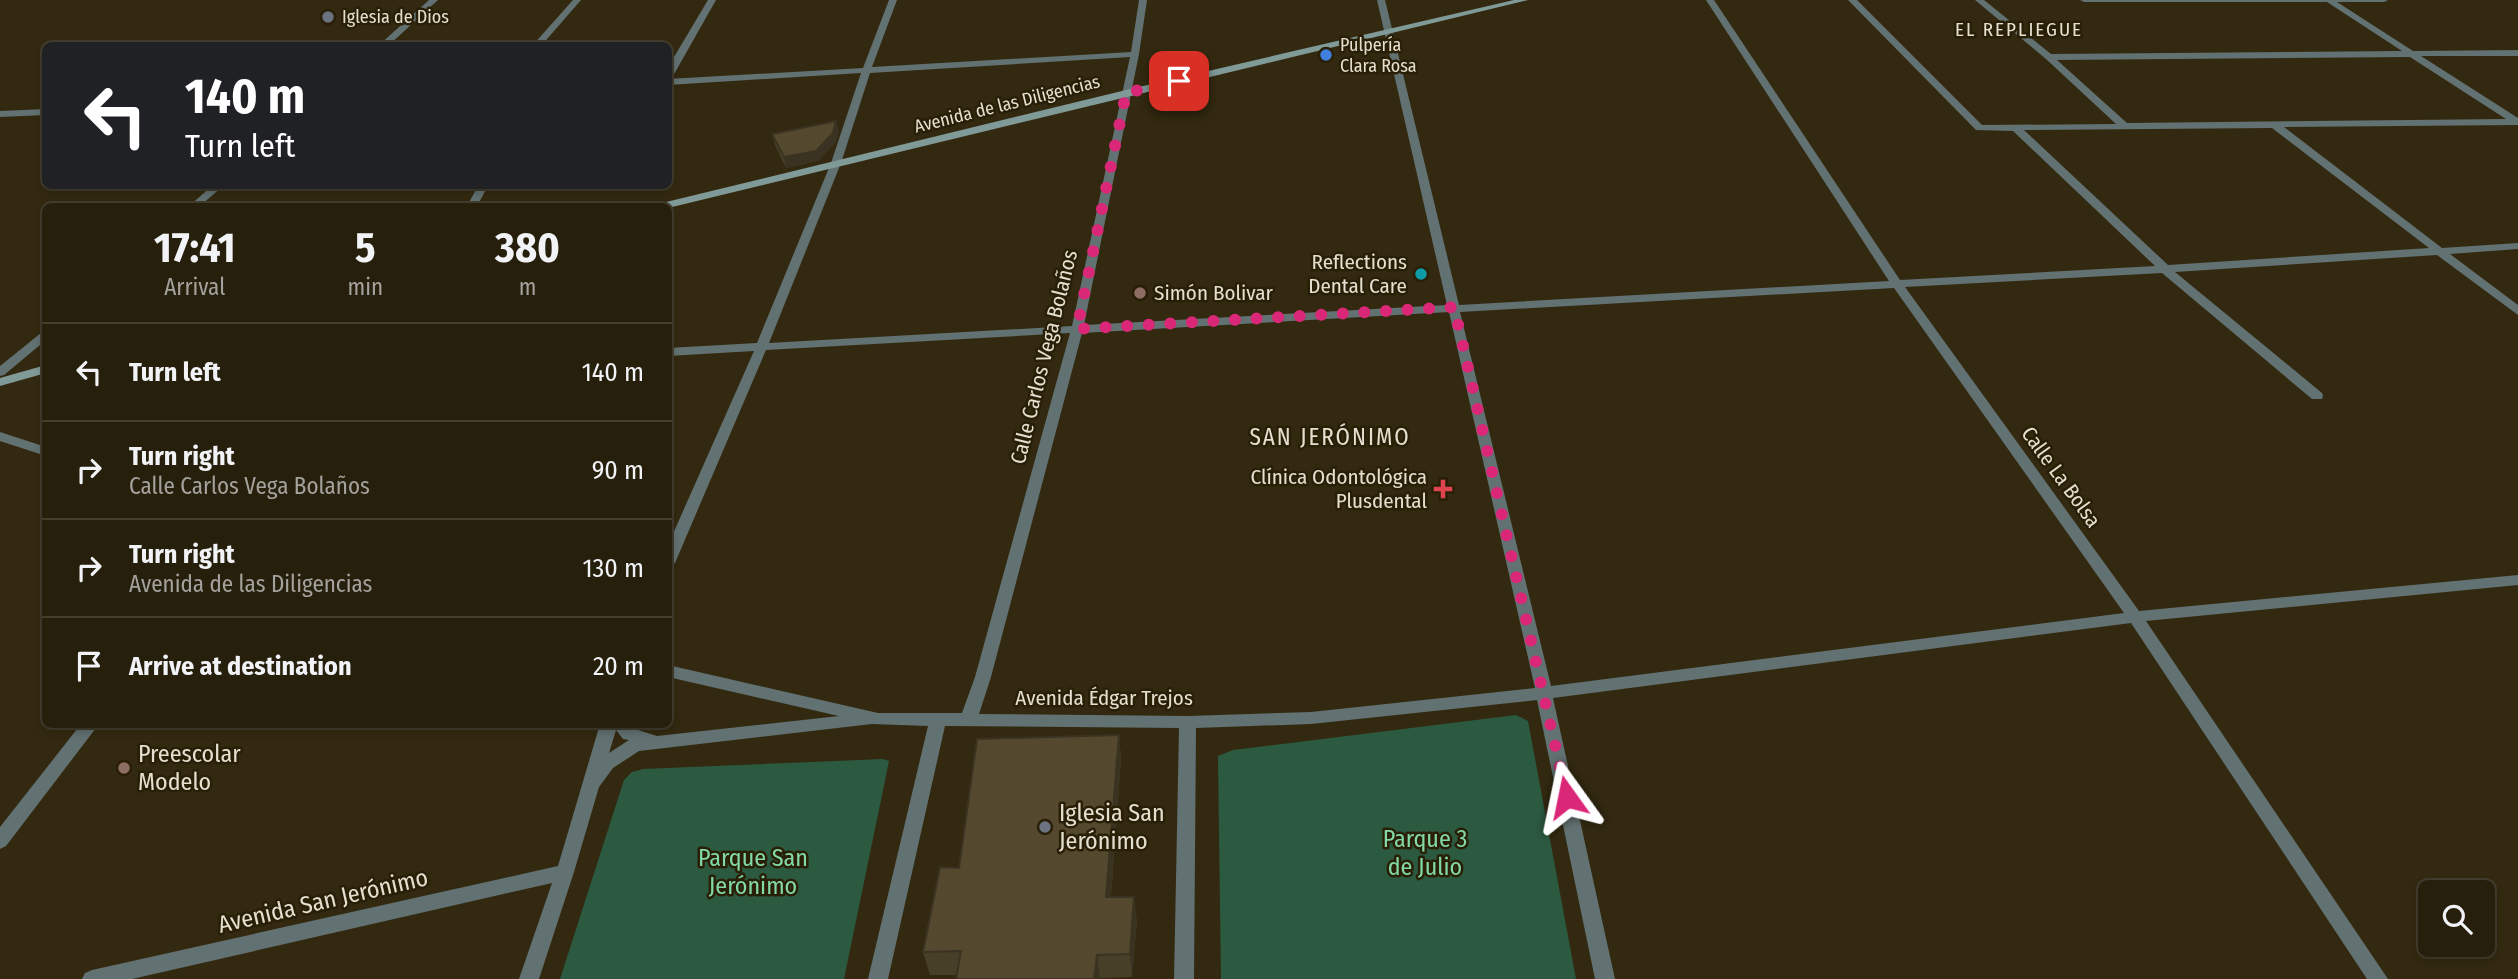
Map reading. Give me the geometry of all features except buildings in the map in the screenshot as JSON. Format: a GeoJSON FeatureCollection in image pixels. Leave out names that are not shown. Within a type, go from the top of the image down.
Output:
{"type":"FeatureCollection","features":[{"type":"Feature","properties":{"kind":"street"},"geometry":{"type":"LineString","coordinates":[[387,42],[434,0]]}},
{"type":"Feature","properties":{"kind":"street"},"geometry":{"type":"LineString","coordinates":[[540,42],[577,0]]}},
{"type":"Feature","properties":{"kind":"street"},"geometry":{"type":"LineString","coordinates":[[672,69],[712,0]]}},
{"type":"Feature","properties":{"kind":"street"},"geometry":{"type":"LineString","coordinates":[[672,554],[762,346],[836,163],[893,0]]}},
{"type":"Feature","properties":{"kind":"street","name":"Calle Carlos Vega Bolaños"},"geometry":{"type":"LineString","coordinates":[[968,720],[983,677],[1077,329],[1135,54],[1143,0]]}},
{"type":"Feature","properties":{"kind":"street"},"geometry":{"type":"LineString","coordinates":[[1381,0],[1544,693],[1605,979]]}},
{"type":"Feature","properties":{"kind":"street","name":"Avenida de las Diligencias"},"geometry":{"type":"LineString","coordinates":[[672,204],[1524,0]]}},
{"type":"Feature","properties":{"kind":"street","name":"Calle La Bolsa"},"geometry":{"type":"LineString","coordinates":[[1710,0],[1897,284],[2135,617],[2378,979]]}},
{"type":"Feature","properties":{"kind":"street"},"geometry":{"type":"LineString","coordinates":[[1852,0],[1979,128],[2518,122]]}},
{"type":"Feature","properties":{"kind":"street"},"geometry":{"type":"LineString","coordinates":[[1979,0],[2049,57],[2123,125]]}},
{"type":"Feature","properties":{"kind":"street"},"geometry":{"type":"LineString","coordinates":[[2084,0],[2384,0]]}},
{"type":"Feature","properties":{"kind":"street"},"geometry":{"type":"LineString","coordinates":[[2329,1],[2518,122]]}},
{"type":"Feature","properties":{"kind":"street"},"geometry":{"type":"LineString","coordinates":[[2049,57],[2518,53]]}},
{"type":"Feature","properties":{"kind":"street"},"geometry":{"type":"LineString","coordinates":[[672,82],[1135,54]]}},
{"type":"Feature","properties":{"kind":"street"},"geometry":{"type":"LineString","coordinates":[[0,114],[42,113]]}},
{"type":"Feature","properties":{"kind":"street"},"geometry":{"type":"LineString","coordinates":[[2273,124],[2518,311]]}},
{"type":"Feature","properties":{"kind":"street"},"geometry":{"type":"LineString","coordinates":[[2016,128],[2165,269],[2317,396]]}},
{"type":"Feature","properties":{"kind":"street"},"geometry":{"type":"LineString","coordinates":[[198,203],[214,189]]}},
{"type":"Feature","properties":{"kind":"street"},"geometry":{"type":"LineString","coordinates":[[672,352],[2165,269],[2518,246]]}},
{"type":"Feature","properties":{"kind":"street"},"geometry":{"type":"LineString","coordinates":[[0,372],[42,336]]}},
{"type":"Feature","properties":{"kind":"street"},"geometry":{"type":"LineString","coordinates":[[0,382],[42,370]]}},
{"type":"Feature","properties":{"kind":"street"},"geometry":{"type":"LineString","coordinates":[[0,436],[42,451]]}},
{"type":"Feature","properties":{"kind":"street","name":"Avenida Édgar Trejos"},"geometry":{"type":"LineString","coordinates":[[672,672],[878,719],[1188,722],[1311,718],[1544,693],[2135,617],[2518,580]]}},
{"type":"Feature","properties":{"kind":"street"},"geometry":{"type":"LineString","coordinates":[[592,783],[607,763],[624,751],[656,741],[878,719]]}},
{"type":"Feature","properties":{"kind":"street"},"geometry":{"type":"LineString","coordinates":[[878,979],[938,719]]}},
{"type":"Feature","properties":{"kind":"street"},"geometry":{"type":"LineString","coordinates":[[1184,979],[1188,722]]}},
{"type":"Feature","properties":{"kind":"street"},"geometry":{"type":"LineString","coordinates":[[0,841],[88,728]]}},
{"type":"Feature","properties":{"kind":"street"},"geometry":{"type":"LineString","coordinates":[[529,979],[565,872],[608,728]]}},
{"type":"Feature","properties":{"kind":"street"},"geometry":{"type":"LineString","coordinates":[[624,728],[629,734],[656,741]]}},
{"type":"Feature","properties":{"kind":"street","name":"Avenida San Jerónimo"},"geometry":{"type":"LineString","coordinates":[[92,979],[565,872]]}},
{"type":"Feature","properties":{"kind":"green space","name":"Parque 3 de Julio"},"geometry":{"type":"Polygon","coordinates":[[[1516,715],[1528,721],[1576,979],[1221,979],[1218,756],[1233,750],[1516,715]]]}},
{"type":"Feature","properties":{"kind":"green space","name":"Parque San Jerónimo"},"geometry":{"type":"Polygon","coordinates":[[[883,759],[889,761],[844,979],[560,979],[624,780],[632,772],[643,769],[883,759]]]}},
{"type":"Feature","properties":{"kind":"place","name":"Iglesia de Dios"},"geometry":{"type":"Point","coordinates":[328,17]}},
{"type":"Feature","properties":{"kind":"place","name":"Pulpería Clara Rosa"},"geometry":{"type":"Point","coordinates":[1326,55]}},
{"type":"Feature","properties":{"kind":"place","name":"Reflections Dental Care"},"geometry":{"type":"Point","coordinates":[1421,274]}},
{"type":"Feature","properties":{"kind":"place","name":"Simón Bolivar"},"geometry":{"type":"Point","coordinates":[1140,293]}},
{"type":"Feature","properties":{"kind":"place","name":"Clínica Odontológica Plusdental"},"geometry":{"type":"Point","coordinates":[1443,489]}},
{"type":"Feature","properties":{"kind":"place","name":"Preescolar Modelo"},"geometry":{"type":"Point","coordinates":[124,768]}},
{"type":"Feature","properties":{"kind":"place","name":"Iglesia San Jerónimo"},"geometry":{"type":"Point","coordinates":[1045,827]}},
{"type":"Feature","properties":{"kind":"district","name":"EL REPLIEGUE"},"geometry":{"type":"Point","coordinates":[2019,29]}},
{"type":"Feature","properties":{"kind":"district","name":"SAN JERÓNIMO"},"geometry":{"type":"Point","coordinates":[1330,437]}},
{"type":"Feature","properties":{"kind":"route"},"geometry":{"type":"LineString","coordinates":[[1179,81],[1126,93],[1077,329],[1454,307],[1567,797]]}}]}
